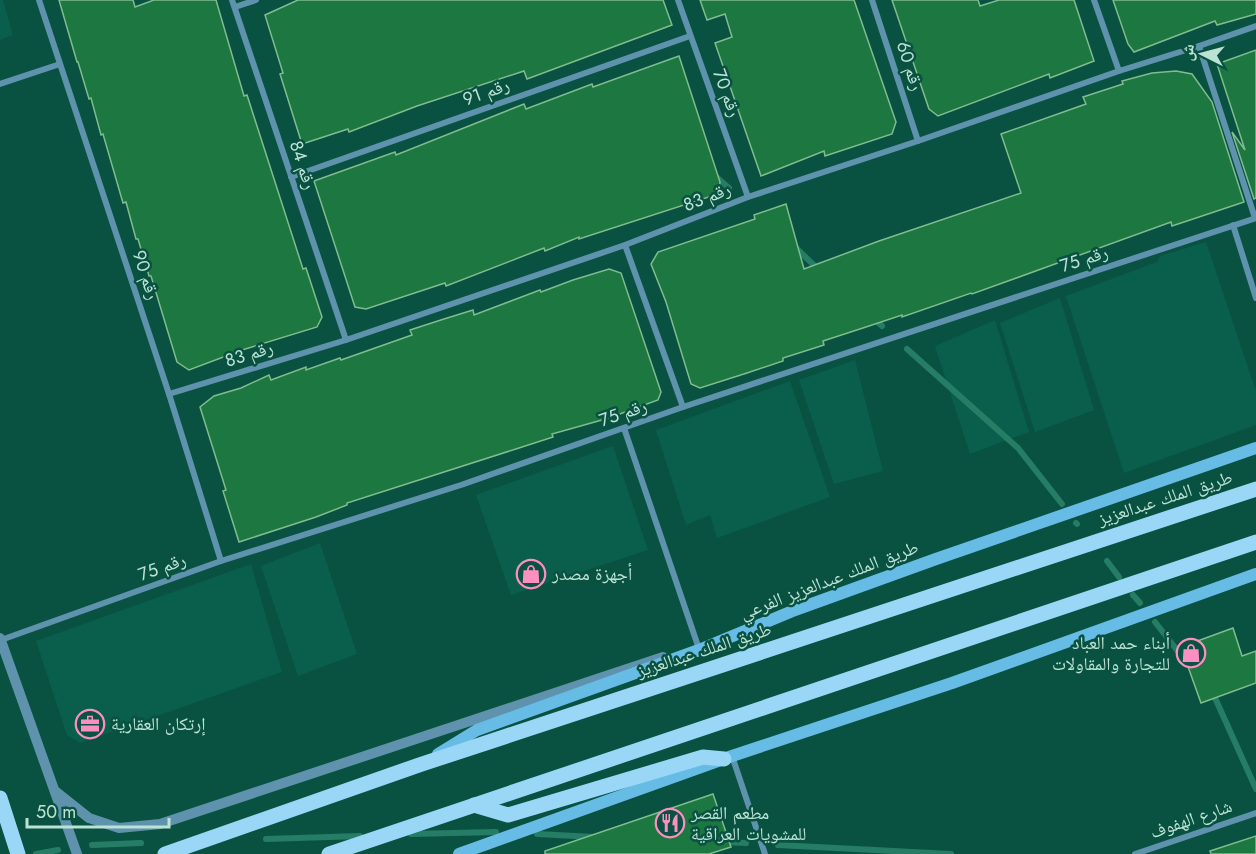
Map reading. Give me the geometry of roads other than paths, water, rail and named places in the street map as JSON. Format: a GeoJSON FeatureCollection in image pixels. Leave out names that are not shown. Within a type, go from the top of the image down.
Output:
{"type":"FeatureCollection","features":[{"type":"Feature","properties":{"kind":"main road","name":"طريق الملك عبدالعزيز الفرعي"},"geometry":{"type":"LineString","coordinates":[[422,764],[477,730],[699,650],[795,610],[1256,448]]}},
{"type":"Feature","properties":{"kind":"main road","name":"طريق الملك عبدالعزيز"},"geometry":{"type":"LineString","coordinates":[[165,854],[422,764],[1256,489]]}},
{"type":"Feature","properties":{"kind":"main road"},"geometry":{"type":"LineString","coordinates":[[329,854],[1256,542]]}},
{"type":"Feature","properties":{"kind":"main road"},"geometry":{"type":"LineString","coordinates":[[459,854],[728,757],[952,683],[1256,574]]}},
{"type":"Feature","properties":{"kind":"main road"},"geometry":{"type":"LineString","coordinates":[[474,805],[508,815],[703,757],[728,757]]}},
{"type":"Feature","properties":{"kind":"main road"},"geometry":{"type":"LineString","coordinates":[[0,798],[18,854]]}},
{"type":"Feature","properties":{"kind":"street","name":"رقم 90"},"geometry":{"type":"LineString","coordinates":[[39,0],[169,394],[221,561]]}},
{"type":"Feature","properties":{"kind":"street","name":"رقم 84"},"geometry":{"type":"LineString","coordinates":[[232,0],[346,340]]}},
{"type":"Feature","properties":{"kind":"street"},"geometry":{"type":"LineString","coordinates":[[235,8],[256,0]]}},
{"type":"Feature","properties":{"kind":"street","name":"رقم 70"},"geometry":{"type":"LineString","coordinates":[[678,0],[748,197]]}},
{"type":"Feature","properties":{"kind":"street","name":"رقم 60"},"geometry":{"type":"LineString","coordinates":[[872,0],[918,141]]}},
{"type":"Feature","properties":{"kind":"street"},"geometry":{"type":"LineString","coordinates":[[1094,0],[1119,71]]}},
{"type":"Feature","properties":{"kind":"street","name":"رقم 83"},"geometry":{"type":"LineString","coordinates":[[169,394],[346,340],[625,245],[748,197],[1256,26]]}},
{"type":"Feature","properties":{"kind":"street","name":"رقم 91"},"geometry":{"type":"LineString","coordinates":[[291,177],[690,36]]}},
{"type":"Feature","properties":{"kind":"street"},"geometry":{"type":"LineString","coordinates":[[1198,46],[1256,218]]}},
{"type":"Feature","properties":{"kind":"street"},"geometry":{"type":"LineString","coordinates":[[0,84],[60,64]]}},
{"type":"Feature","properties":{"kind":"street","name":"رقم 75"},"geometry":{"type":"LineString","coordinates":[[0,639],[221,561],[461,485],[684,407],[1256,218]]}},
{"type":"Feature","properties":{"kind":"street"},"geometry":{"type":"LineString","coordinates":[[1233,225],[1256,298]]}},
{"type":"Feature","properties":{"kind":"street"},"geometry":{"type":"LineString","coordinates":[[625,245],[684,407]]}},
{"type":"Feature","properties":{"kind":"street"},"geometry":{"type":"LineString","coordinates":[[55,791],[89,818],[99,822],[119,828],[160,825],[664,657],[699,650],[624,428]]}},
{"type":"Feature","properties":{"kind":"street"},"geometry":{"type":"LineString","coordinates":[[0,639],[77,854]]}},
{"type":"Feature","properties":{"kind":"street"},"geometry":{"type":"LineString","coordinates":[[728,757],[765,854]]}},
{"type":"Feature","properties":{"kind":"street","name":"شارع الهفوف"},"geometry":{"type":"LineString","coordinates":[[1135,854],[1256,813]]}},
{"type":"Feature","properties":{"kind":"waterway"},"geometry":{"type":"LineString","coordinates":[[714,175],[729,188]]}},
{"type":"Feature","properties":{"kind":"waterway"},"geometry":{"type":"LineString","coordinates":[[795,247],[820,271]]}},
{"type":"Feature","properties":{"kind":"waterway"},"geometry":{"type":"LineString","coordinates":[[873,318],[882,326]]}},
{"type":"Feature","properties":{"kind":"waterway"},"geometry":{"type":"LineString","coordinates":[[907,349],[1018,448],[1062,504]]}},
{"type":"Feature","properties":{"kind":"waterway"},"geometry":{"type":"LineString","coordinates":[[1107,561],[1119,577]]}},
{"type":"Feature","properties":{"kind":"waterway"},"geometry":{"type":"LineString","coordinates":[[1133,595],[1140,603]]}},
{"type":"Feature","properties":{"kind":"waterway"},"geometry":{"type":"LineString","coordinates":[[1155,622],[1191,668]]}},
{"type":"Feature","properties":{"kind":"waterway"},"geometry":{"type":"LineString","coordinates":[[1211,693],[1256,789]]}},
{"type":"Feature","properties":{"kind":"waterway"},"geometry":{"type":"LineString","coordinates":[[411,834],[496,832]]}},
{"type":"Feature","properties":{"kind":"waterway"},"geometry":{"type":"LineString","coordinates":[[537,834],[594,837]]}},
{"type":"Feature","properties":{"kind":"waterway"},"geometry":{"type":"LineString","coordinates":[[266,839],[360,836]]}},
{"type":"Feature","properties":{"kind":"waterway"},"geometry":{"type":"LineString","coordinates":[[724,842],[746,843]]}},
{"type":"Feature","properties":{"kind":"waterway"},"geometry":{"type":"LineString","coordinates":[[92,845],[141,843]]}},
{"type":"Feature","properties":{"kind":"waterway"},"geometry":{"type":"LineString","coordinates":[[778,845],[951,854]]}},
{"type":"Feature","properties":{"kind":"waterway"},"geometry":{"type":"LineString","coordinates":[[36,854],[58,850]]}},
{"type":"Feature","properties":{"kind":"place","name":"أجهزة مصدر"},"geometry":{"type":"Point","coordinates":[531,574]}},
{"type":"Feature","properties":{"kind":"place","name":"أبناء حمد العباد للتجارة والمقاولات"},"geometry":{"type":"Point","coordinates":[1191,653]}},
{"type":"Feature","properties":{"kind":"place","name":"إرتكان العقارية"},"geometry":{"type":"Point","coordinates":[90,724]}},
{"type":"Feature","properties":{"kind":"place","name":"مطعم القصر للمشويات العراقية"},"geometry":{"type":"Point","coordinates":[670,823]}}]}
